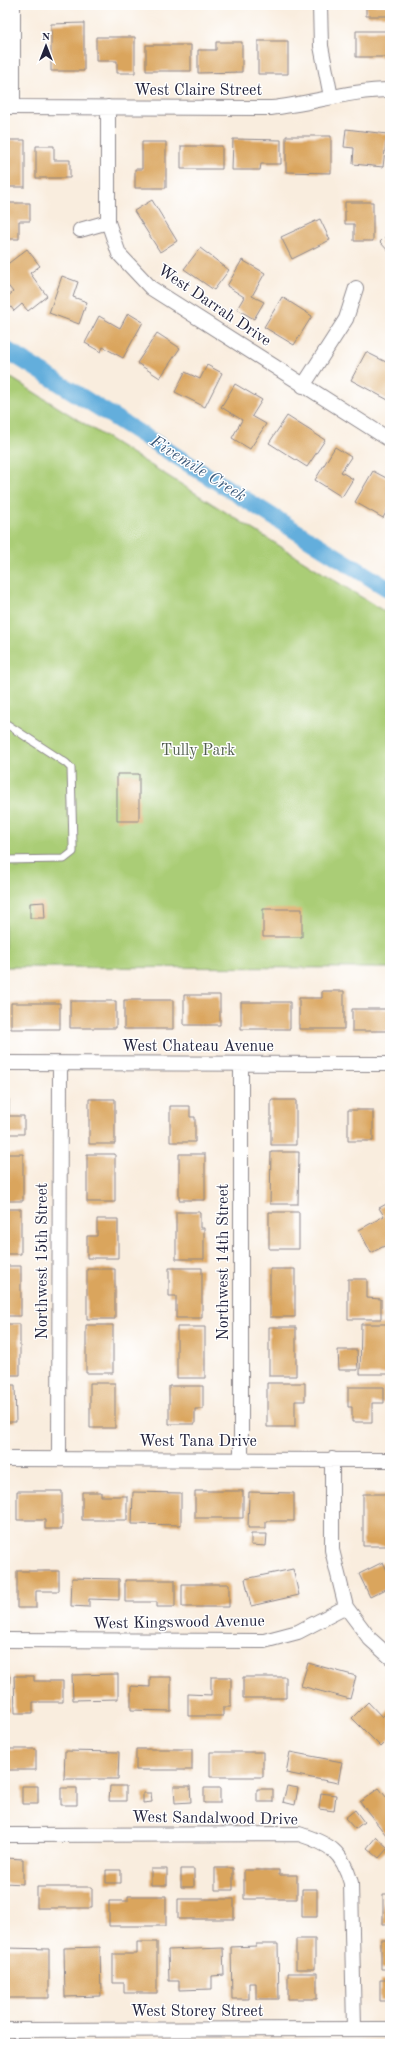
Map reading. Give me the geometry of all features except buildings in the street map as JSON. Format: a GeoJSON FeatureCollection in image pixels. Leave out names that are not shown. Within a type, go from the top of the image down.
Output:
{"type":"FeatureCollection","features":[{"type":"Feature","properties":{"kind":"street"},"geometry":{"type":"LineString","coordinates":[[9,107],[13,5]]}},
{"type":"Feature","properties":{"kind":"street"},"geometry":{"type":"LineString","coordinates":[[320,5],[321,46],[331,97]]}},
{"type":"Feature","properties":{"kind":"street","name":"West Claire Street"},"geometry":{"type":"LineString","coordinates":[[9,107],[271,108],[375,90],[390,90]]}},
{"type":"Feature","properties":{"kind":"street","name":"West Darrah Drive"},"geometry":{"type":"LineString","coordinates":[[108,107],[108,222],[119,254],[151,288],[390,440]]}},
{"type":"Feature","properties":{"kind":"street"},"geometry":{"type":"LineString","coordinates":[[80,230],[108,222]]}},
{"type":"Feature","properties":{"kind":"street"},"geometry":{"type":"LineString","coordinates":[[303,386],[346,319],[356,288]]}},
{"type":"Feature","properties":{"kind":"street","name":"West Chateau Avenue"},"geometry":{"type":"LineString","coordinates":[[5,1063],[390,1064]]}},
{"type":"Feature","properties":{"kind":"street","name":"Northwest 15th Street"},"geometry":{"type":"LineString","coordinates":[[60,1064],[60,1459]]}},
{"type":"Feature","properties":{"kind":"street","name":"Northwest 14th Street"},"geometry":{"type":"LineString","coordinates":[[241,1064],[241,1459]]}},
{"type":"Feature","properties":{"kind":"street","name":"West Tana Drive"},"geometry":{"type":"LineString","coordinates":[[5,1459],[390,1460]]}},
{"type":"Feature","properties":{"kind":"street"},"geometry":{"type":"LineString","coordinates":[[332,1459],[332,1550],[346,1607],[370,1639],[390,1657]]}},
{"type":"Feature","properties":{"kind":"street","name":"West Kingswood Avenue"},"geometry":{"type":"LineString","coordinates":[[5,1640],[264,1641],[298,1632],[346,1607]]}},
{"type":"Feature","properties":{"kind":"street","name":"West Sandalwood Drive"},"geometry":{"type":"LineString","coordinates":[[5,1835],[299,1834],[322,1842],[336,1851],[346,1866],[351,1883],[354,2029]]}},
{"type":"Feature","properties":{"kind":"street","name":"West Storey Street"},"geometry":{"type":"LineString","coordinates":[[5,2030],[390,2029]]}},
{"type":"Feature","properties":{"kind":"lane"},"geometry":{"type":"LineString","coordinates":[[5,723],[66,762],[71,768],[73,845],[72,852],[64,859],[5,860]]}},
{"type":"Feature","properties":{"kind":"green space","name":"Tully Park"},"geometry":{"type":"Polygon","coordinates":[[[5,374],[390,615],[390,968],[5,967],[5,374]]]}},
{"type":"Feature","properties":{"kind":"waterway","name":"Fivemile Creek"},"geometry":{"type":"LineString","coordinates":[[5,349],[390,590]]}}]}
